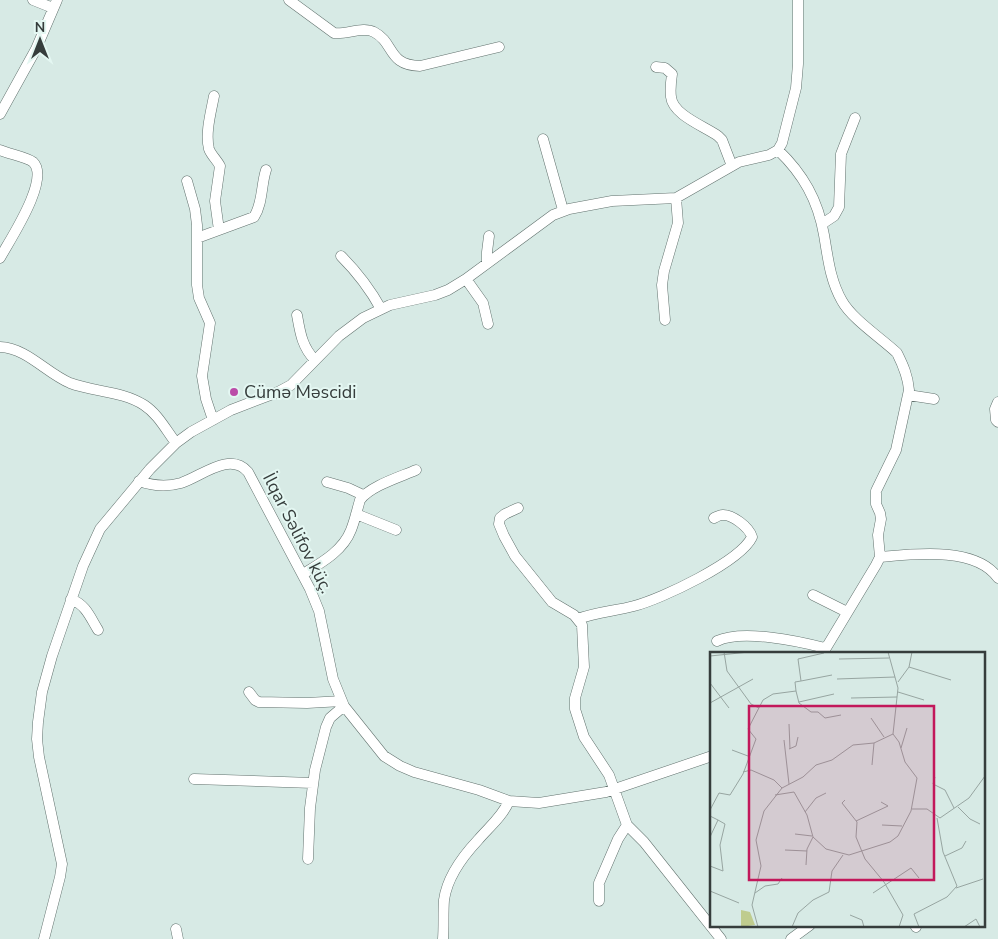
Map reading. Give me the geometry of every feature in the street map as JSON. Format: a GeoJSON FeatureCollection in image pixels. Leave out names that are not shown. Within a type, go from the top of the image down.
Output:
{"type":"FeatureCollection","features":[{"type":"Feature","properties":{"kind":"street"},"geometry":{"type":"LineString","coordinates":[[0,114],[36,48],[55,4],[33,0]]}},
{"type":"Feature","properties":{"kind":"street"},"geometry":{"type":"LineString","coordinates":[[289,0],[334,33],[368,30],[375,32],[400,62],[408,65],[420,66],[499,47]]}},
{"type":"Feature","properties":{"kind":"street"},"geometry":{"type":"LineString","coordinates":[[44,939],[62,864],[39,757],[37,739],[42,692],[71,599],[83,566],[100,529],[139,481],[176,443],[231,410],[291,385],[339,336],[362,318],[381,309],[448,290],[563,210],[587,204],[612,201],[676,198],[739,162],[778,150],[782,143],[796,88],[798,0]]}},
{"type":"Feature","properties":{"kind":"street"},"geometry":{"type":"LineString","coordinates":[[656,67],[665,68],[672,74],[671,98],[673,106],[678,112],[722,140],[732,166]]}},
{"type":"Feature","properties":{"kind":"street"},"geometry":{"type":"LineString","coordinates":[[214,96],[209,122],[208,142],[212,154],[220,166],[215,201],[219,230]]}},
{"type":"Feature","properties":{"kind":"street"},"geometry":{"type":"LineString","coordinates":[[822,224],[834,216],[839,207],[841,154],[855,118]]}},
{"type":"Feature","properties":{"kind":"street"},"geometry":{"type":"LineString","coordinates":[[543,139],[563,210]]}},
{"type":"Feature","properties":{"kind":"street"},"geometry":{"type":"LineString","coordinates":[[0,150],[32,161],[37,169],[37,180],[29,206],[0,258]]}},
{"type":"Feature","properties":{"kind":"street"},"geometry":{"type":"LineString","coordinates":[[717,641],[745,635],[824,650],[880,557],[878,535],[880,513],[876,504],[876,491],[896,450],[908,395],[908,381],[903,364],[897,353],[842,302],[835,288],[829,268],[822,224],[813,196],[792,164],[778,150]]}},
{"type":"Feature","properties":{"kind":"street"},"geometry":{"type":"LineString","coordinates":[[197,238],[254,217],[259,209],[262,181],[266,170]]}},
{"type":"Feature","properties":{"kind":"street"},"geometry":{"type":"LineString","coordinates":[[188,181],[195,209],[199,298],[210,323],[202,371],[202,386],[213,420]]}},
{"type":"Feature","properties":{"kind":"street"},"geometry":{"type":"LineString","coordinates":[[665,320],[662,285],[664,271],[678,223],[676,198]]}},
{"type":"Feature","properties":{"kind":"street"},"geometry":{"type":"LineString","coordinates":[[487,263],[489,236]]}},
{"type":"Feature","properties":{"kind":"street"},"geometry":{"type":"LineString","coordinates":[[341,256],[369,286],[381,309]]}},
{"type":"Feature","properties":{"kind":"street"},"geometry":{"type":"LineString","coordinates":[[466,279],[483,303],[488,324]]}},
{"type":"Feature","properties":{"kind":"street"},"geometry":{"type":"LineString","coordinates":[[297,315],[303,343],[314,360]]}},
{"type":"Feature","properties":{"kind":"street"},"geometry":{"type":"LineString","coordinates":[[0,347],[8,347],[21,352],[54,375],[70,383],[138,402],[156,416],[176,443]]}},
{"type":"Feature","properties":{"kind":"street"},"geometry":{"type":"LineString","coordinates":[[908,395],[934,399]]}},
{"type":"Feature","properties":{"kind":"street"},"geometry":{"type":"LineString","coordinates":[[998,402],[995,409],[998,422]]}},
{"type":"Feature","properties":{"kind":"street","name":"İlqar Səlifov küç."},"geometry":{"type":"LineString","coordinates":[[139,481],[152,486],[180,483],[223,464],[243,465],[303,574],[319,611],[333,679],[343,703],[384,756],[400,766],[509,801],[539,802],[614,789],[710,757]]}},
{"type":"Feature","properties":{"kind":"street"},"geometry":{"type":"LineString","coordinates":[[303,574],[340,548],[351,532],[363,495],[416,470]]}},
{"type":"Feature","properties":{"kind":"street"},"geometry":{"type":"LineString","coordinates":[[326,482],[348,488],[363,495]]}},
{"type":"Feature","properties":{"kind":"street"},"geometry":{"type":"LineString","coordinates":[[518,508],[500,518],[499,524],[504,536],[515,556],[541,590],[552,602],[578,619],[582,625],[584,667],[575,709],[584,737],[605,768],[627,826],[644,842],[710,925]]}},
{"type":"Feature","properties":{"kind":"street"},"geometry":{"type":"LineString","coordinates":[[356,514],[396,530]]}},
{"type":"Feature","properties":{"kind":"street"},"geometry":{"type":"LineString","coordinates":[[578,619],[635,606],[682,586],[726,561],[749,542],[752,537],[747,527],[728,516],[721,515],[714,518]]}},
{"type":"Feature","properties":{"kind":"street"},"geometry":{"type":"LineString","coordinates":[[880,557],[912,554],[962,557],[993,570],[998,578]]}},
{"type":"Feature","properties":{"kind":"street"},"geometry":{"type":"LineString","coordinates":[[813,595],[847,612]]}},
{"type":"Feature","properties":{"kind":"street"},"geometry":{"type":"LineString","coordinates":[[71,599],[81,603],[98,630]]}},
{"type":"Feature","properties":{"kind":"street"},"geometry":{"type":"LineString","coordinates":[[250,692],[255,700],[259,702],[343,703]]}},
{"type":"Feature","properties":{"kind":"street"},"geometry":{"type":"LineString","coordinates":[[308,859],[313,783],[326,727],[330,718],[343,703]]}},
{"type":"Feature","properties":{"kind":"street"},"geometry":{"type":"LineString","coordinates":[[194,779],[313,783]]}},
{"type":"Feature","properties":{"kind":"street"},"geometry":{"type":"LineString","coordinates":[[443,939],[444,902],[446,890],[453,875],[477,840],[506,809],[509,801]]}},
{"type":"Feature","properties":{"kind":"street"},"geometry":{"type":"LineString","coordinates":[[599,901],[600,884],[618,839],[627,826]]}},
{"type":"Feature","properties":{"kind":"street"},"geometry":{"type":"LineString","coordinates":[[711,926],[721,939]]}},
{"type":"Feature","properties":{"kind":"street"},"geometry":{"type":"LineString","coordinates":[[791,939],[809,926]]}},
{"type":"Feature","properties":{"kind":"place","name":"Cümə Məscidi"},"geometry":{"type":"Point","coordinates":[234,392]}}]}
